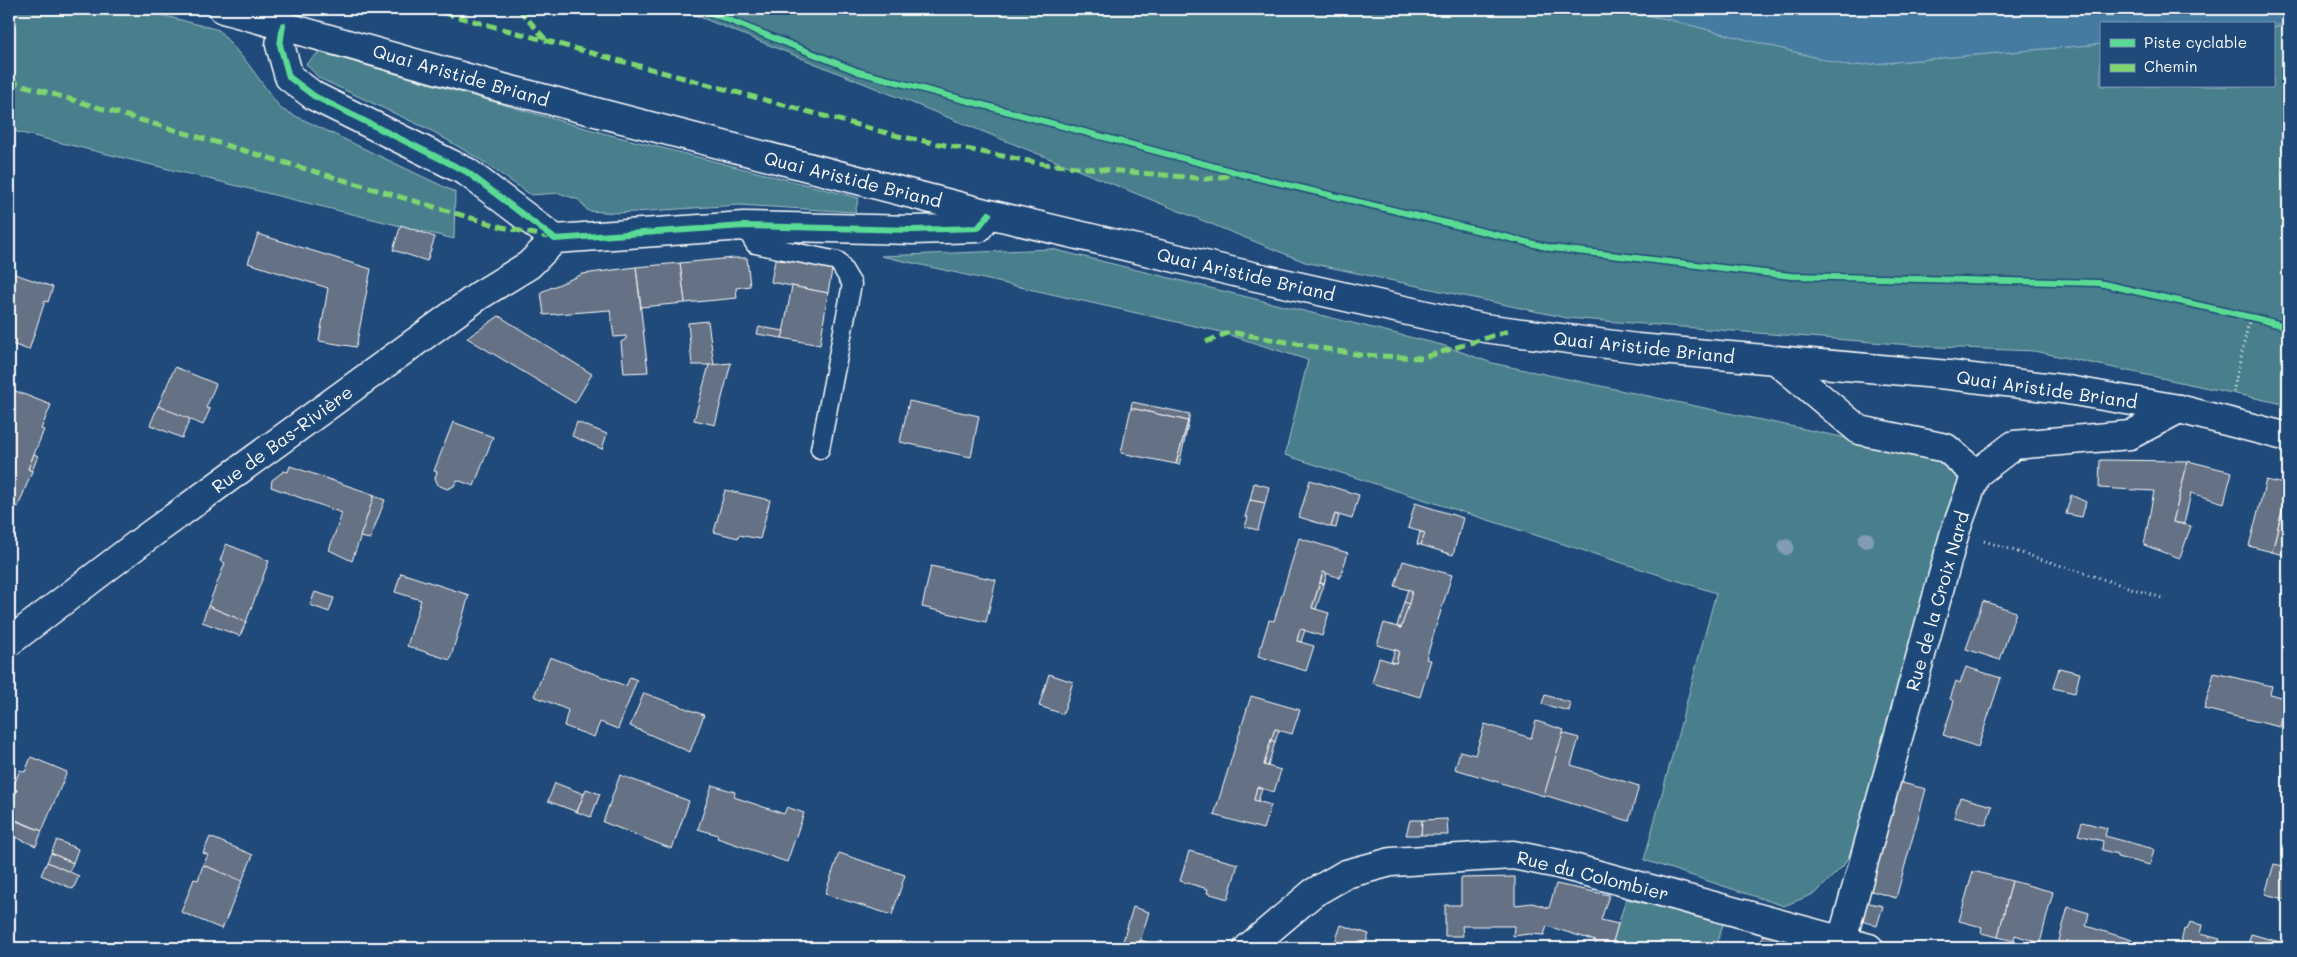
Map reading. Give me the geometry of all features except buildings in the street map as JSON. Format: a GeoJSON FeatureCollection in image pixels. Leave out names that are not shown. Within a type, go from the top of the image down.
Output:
{"type":"FeatureCollection","features":[{"type":"Feature","properties":{"kind":"street","name":"Quai Aristide Briand"},"geometry":{"type":"LineString","coordinates":[[224,9],[503,88],[989,214],[1484,328],[1637,348],[1949,375],[2062,389],[2179,409],[2288,437]]}},
{"type":"Feature","properties":{"kind":"street"},"geometry":{"type":"LineString","coordinates":[[283,25],[280,45],[289,77],[314,96],[467,172],[555,239],[744,226],[913,230],[978,228],[989,214]]}},
{"type":"Feature","properties":{"kind":"street","name":"Rue de Bas-Rivière"},"geometry":{"type":"LineString","coordinates":[[9,642],[143,540],[472,301],[529,265],[555,239]]}},
{"type":"Feature","properties":{"kind":"street"},"geometry":{"type":"LineString","coordinates":[[1777,361],[1859,430],[1946,448],[1976,474],[2014,445],[2130,435],[2179,409]]}},
{"type":"Feature","properties":{"kind":"street","name":"Rue de la Croix Nard"},"geometry":{"type":"LineString","coordinates":[[1842,940],[1955,532],[1976,474]]}},
{"type":"Feature","properties":{"kind":"street","name":"Rue du Colombier"},"geometry":{"type":"LineString","coordinates":[[1248,948],[1313,893],[1346,874],[1391,862],[1513,855],[1558,864],[1869,948]]}},
{"type":"Feature","properties":{"kind":"lane"},"geometry":{"type":"LineString","coordinates":[[744,226],[755,244],[838,261],[852,284],[820,449]]}},
{"type":"Feature","properties":{"kind":"path"},"geometry":{"type":"LineString","coordinates":[[2231,401],[2250,317]]}},
{"type":"Feature","properties":{"kind":"path"},"geometry":{"type":"LineString","coordinates":[[1955,532],[2165,600]]}},
{"type":"Feature","properties":{"kind":"green space"},"geometry":{"type":"Polygon","coordinates":[[[9,9],[139,9],[219,30],[249,65],[281,109],[455,192],[454,239],[9,130],[9,9]]]}},
{"type":"Feature","properties":{"kind":"green space"},"geometry":{"type":"Polygon","coordinates":[[[680,9],[1601,9],[1663,18],[1849,66],[2100,44],[2100,88],[2274,88],[2274,27],[2288,25],[2288,405],[2034,351],[1936,347],[1567,318],[1305,262],[680,9]]]}},
{"type":"Feature","properties":{"kind":"green space"},"geometry":{"type":"Polygon","coordinates":[[[319,52],[603,133],[859,198],[855,212],[738,205],[619,213],[588,211],[579,200],[559,193],[531,195],[479,159],[432,131],[319,78],[306,64],[319,52]]]}},
{"type":"Feature","properties":{"kind":"green space"},"geometry":{"type":"Polygon","coordinates":[[[1052,249],[1442,345],[1492,363],[1941,458],[1954,468],[1962,485],[1864,827],[1843,866],[1816,893],[1784,906],[1644,860],[1716,593],[1285,455],[1308,360],[1217,331],[881,256],[1052,249]]]}},
{"type":"Feature","properties":{"kind":"green space"},"geometry":{"type":"Polygon","coordinates":[[[1626,899],[1724,921],[1716,948],[1611,948],[1626,899]]]}},
{"type":"Feature","properties":{"kind":"water"},"geometry":{"type":"Polygon","coordinates":[[[1601,9],[2288,9],[2288,25],[2274,25],[2274,22],[2100,22],[2100,44],[1849,66],[1663,18],[1601,9]]]}},
{"type":"Feature","properties":{"kind":"marked path"},"geometry":{"type":"LineString","coordinates":[[429,9],[898,136],[1044,164],[1207,179],[1234,175]]}},
{"type":"Feature","properties":{"kind":"marked path"},"geometry":{"type":"LineString","coordinates":[[519,9],[546,40]]}},
{"type":"Feature","properties":{"kind":"marked path"},"geometry":{"type":"LineString","coordinates":[[9,81],[502,227],[548,237]]}},
{"type":"Feature","properties":{"kind":"marked path"},"geometry":{"type":"LineString","coordinates":[[1206,342],[1230,332],[1361,355],[1422,358],[1508,331]]}},
{"type":"Feature","properties":{"kind":"cycle path"},"geometry":{"type":"LineString","coordinates":[[701,9],[859,72],[1242,174],[1551,248],[1791,276],[2099,283],[2288,327]]}},
{"type":"Feature","properties":{"kind":"cycle path"},"geometry":{"type":"LineString","coordinates":[[283,25],[280,45],[289,77],[314,96],[467,172],[555,239],[744,226],[913,230],[978,228],[989,214]]}}]}
